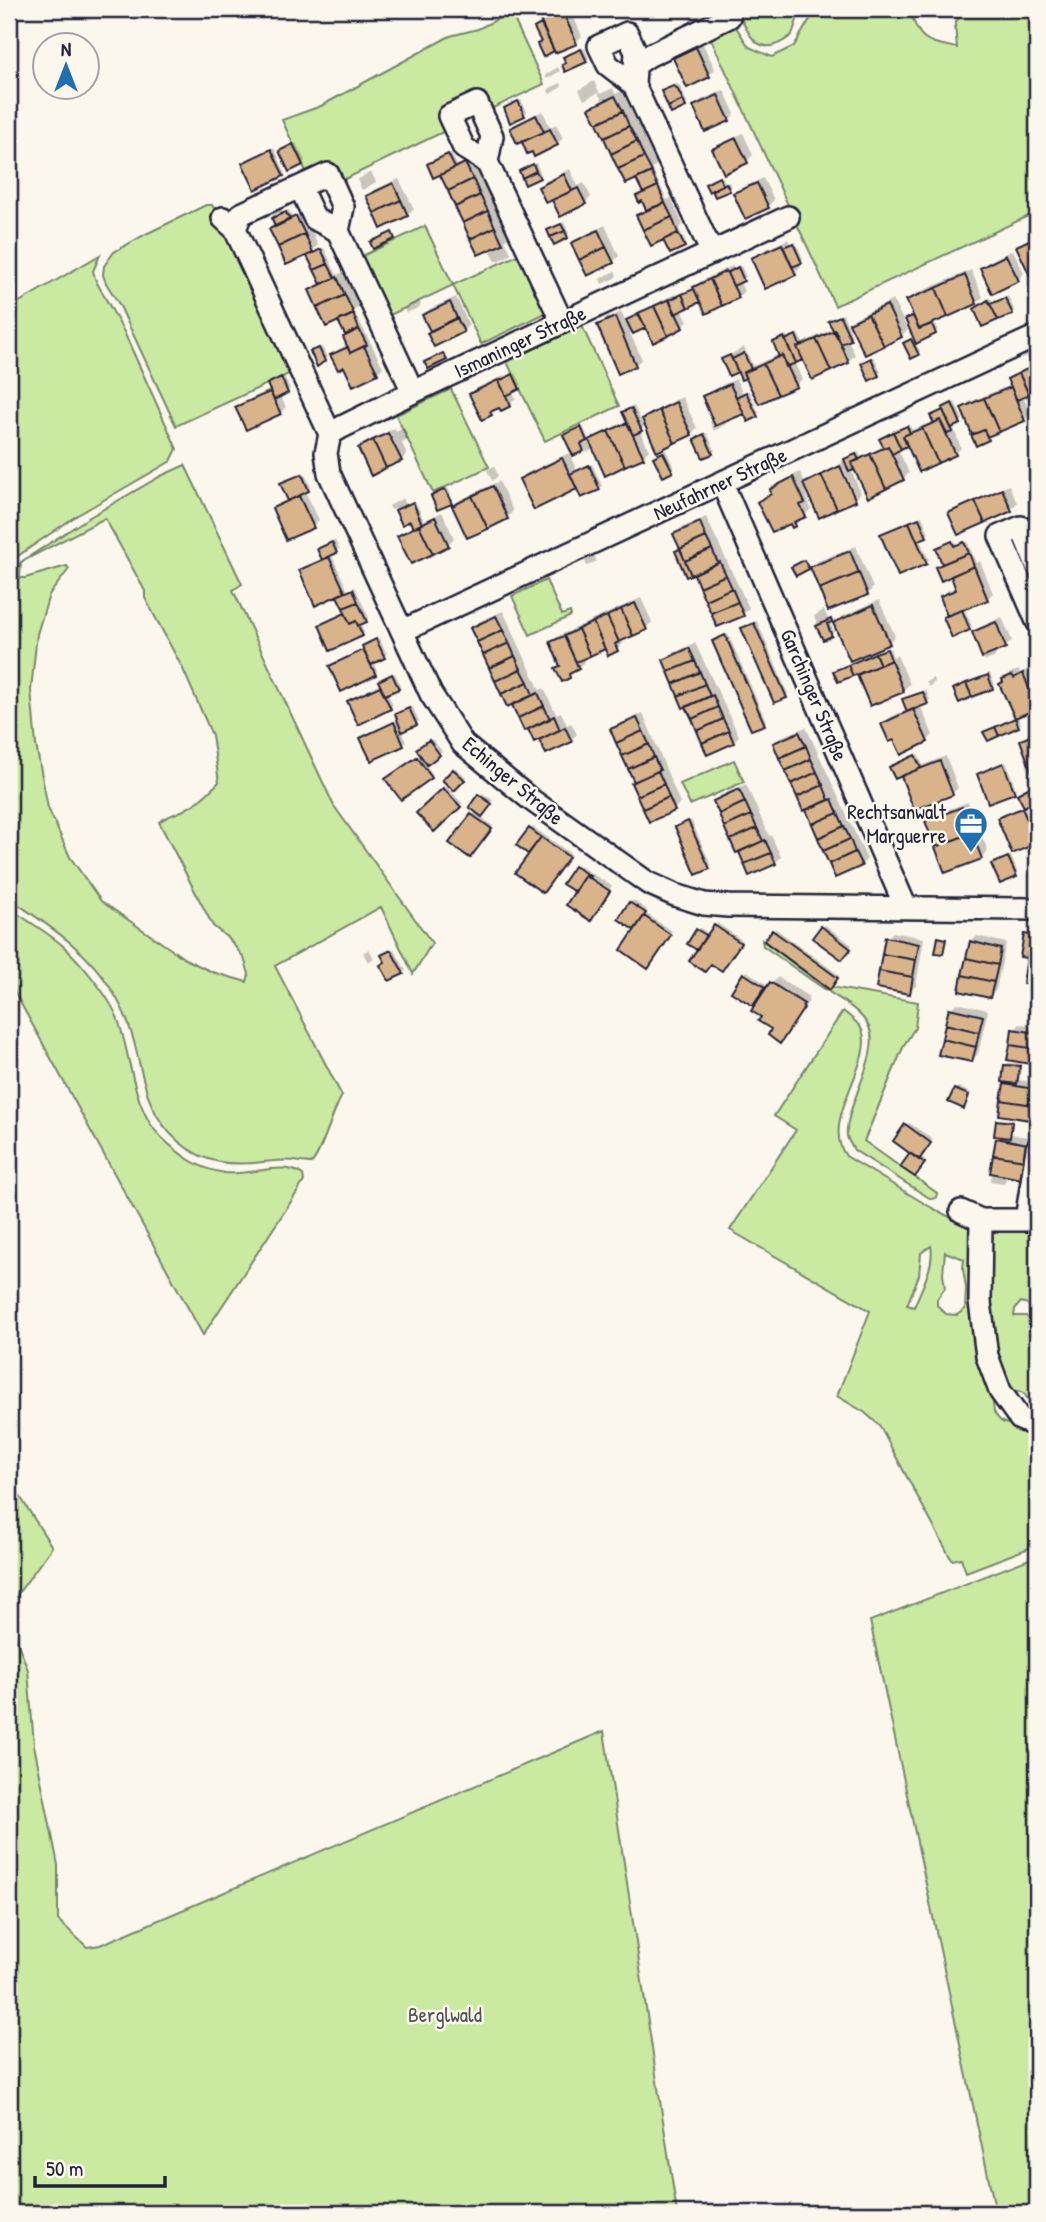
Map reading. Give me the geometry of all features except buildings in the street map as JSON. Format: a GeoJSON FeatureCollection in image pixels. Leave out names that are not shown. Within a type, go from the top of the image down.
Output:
{"type":"FeatureCollection","features":[{"type":"Feature","properties":{"kind":"street"},"geometry":{"type":"LineString","coordinates":[[712,253],[635,75],[648,56],[729,17],[725,9]]}},
{"type":"Feature","properties":{"kind":"street"},"geometry":{"type":"LineString","coordinates":[[487,162],[562,322]]}},
{"type":"Feature","properties":{"kind":"street"},"geometry":{"type":"LineString","coordinates":[[338,231],[314,219],[300,187],[328,174],[343,207],[338,231],[413,392]]}},
{"type":"Feature","properties":{"kind":"street","name":"Echinger Straße"},"geometry":{"type":"LineString","coordinates":[[300,187],[241,214],[229,224],[330,435],[326,453],[329,473],[432,694],[463,744],[530,799],[648,883],[704,904],[1037,909]]}},
{"type":"Feature","properties":{"kind":"street","name":"Ismaninger Straße"},"geometry":{"type":"LineString","coordinates":[[330,435],[413,392],[788,217]]}},
{"type":"Feature","properties":{"kind":"street","name":"Neufahrner Straße"},"geometry":{"type":"LineString","coordinates":[[402,631],[1037,336]]}},
{"type":"Feature","properties":{"kind":"street","name":"Garchinger Straße"},"geometry":{"type":"LineString","coordinates":[[722,482],[906,908]]}},
{"type":"Feature","properties":{"kind":"street"},"geometry":{"type":"LineString","coordinates":[[1036,612],[1000,536],[1021,527],[1037,566]]}},
{"type":"Feature","properties":{"kind":"street"},"geometry":{"type":"LineString","coordinates":[[961,1211],[981,1220],[1032,1220],[1037,1149]]}},
{"type":"Feature","properties":{"kind":"street"},"geometry":{"type":"LineString","coordinates":[[981,1220],[980,1302],[986,1356],[1000,1391],[1020,1419],[1037,1426]]}},
{"type":"Feature","properties":{"kind":"green space"},"geometry":{"type":"Polygon","coordinates":[[[517,9],[524,9],[512,15],[544,84],[491,109],[482,94],[439,116],[445,131],[341,181],[309,178],[282,120],[321,106],[450,36],[478,29],[517,9]]]}},
{"type":"Feature","properties":{"kind":"green space"},"geometry":{"type":"Polygon","coordinates":[[[737,9],[809,9],[799,14],[792,35],[781,43],[763,46],[751,36],[737,9]]]}},
{"type":"Feature","properties":{"kind":"green space"},"geometry":{"type":"Polygon","coordinates":[[[834,9],[909,9],[920,34],[937,44],[957,48],[955,24],[964,9],[1037,9],[1037,212],[835,306],[709,35],[734,24],[749,47],[772,57],[794,46],[810,19],[834,9]]]}},
{"type":"Feature","properties":{"kind":"green space"},"geometry":{"type":"Polygon","coordinates":[[[206,205],[212,205],[230,237],[293,372],[176,426],[119,304],[106,283],[104,266],[114,252],[206,205]]]}},
{"type":"Feature","properties":{"kind":"green space"},"geometry":{"type":"Polygon","coordinates":[[[425,226],[453,285],[388,316],[360,257],[425,226]]]}},
{"type":"Feature","properties":{"kind":"green space"},"geometry":{"type":"Polygon","coordinates":[[[522,253],[550,311],[481,344],[453,285],[522,253]]]}},
{"type":"Feature","properties":{"kind":"green space"},"geometry":{"type":"Polygon","coordinates":[[[100,255],[93,271],[96,281],[124,332],[177,449],[171,461],[76,516],[15,558],[9,569],[9,308],[100,255]]]}},
{"type":"Feature","properties":{"kind":"green space"},"geometry":{"type":"Polygon","coordinates":[[[582,326],[619,406],[545,441],[507,362],[582,326]]]}},
{"type":"Feature","properties":{"kind":"green space"},"geometry":{"type":"Polygon","coordinates":[[[451,389],[489,467],[433,493],[396,415],[451,389]]]}},
{"type":"Feature","properties":{"kind":"green space"},"geometry":{"type":"Polygon","coordinates":[[[185,465],[242,584],[233,590],[334,806],[432,943],[413,974],[381,907],[275,966],[342,1096],[318,1153],[311,1163],[286,1160],[240,1164],[218,1162],[198,1155],[179,1142],[152,1107],[126,1019],[118,1000],[101,975],[65,938],[9,898],[9,581],[21,562],[88,518],[185,465]],[[105,518],[21,562],[20,578],[67,566],[69,569],[49,595],[37,634],[31,690],[36,745],[48,808],[70,857],[101,901],[185,959],[212,972],[247,982],[249,974],[244,958],[229,939],[213,926],[159,822],[194,804],[219,782],[212,735],[183,669],[145,598],[145,591],[105,518]]]}},
{"type":"Feature","properties":{"kind":"green space"},"geometry":{"type":"Polygon","coordinates":[[[546,580],[562,615],[570,612],[571,616],[530,635],[512,596],[546,580]]]}},
{"type":"Feature","properties":{"kind":"green space"},"geometry":{"type":"Polygon","coordinates":[[[734,760],[744,782],[690,805],[680,784],[734,760]]]}},
{"type":"Feature","properties":{"kind":"green space"},"geometry":{"type":"Polygon","coordinates":[[[9,908],[62,945],[101,989],[122,1031],[133,1080],[144,1112],[151,1125],[168,1144],[190,1160],[215,1171],[235,1173],[287,1169],[303,1175],[304,1181],[298,1191],[203,1335],[9,982],[9,908]]]}},
{"type":"Feature","properties":{"kind":"green space"},"geometry":{"type":"Polygon","coordinates":[[[762,940],[829,990],[831,987],[918,1002],[915,1028],[904,1045],[864,1141],[937,1193],[936,1198],[931,1199],[854,1150],[847,1136],[848,1124],[871,1051],[869,1027],[854,1009],[763,946],[762,940]]]}},
{"type":"Feature","properties":{"kind":"green space"},"geometry":{"type":"Polygon","coordinates":[[[843,1011],[861,1027],[864,1043],[843,1109],[839,1142],[846,1156],[932,1208],[971,1228],[994,1412],[1004,1423],[1018,1423],[1037,1435],[1037,1545],[966,1572],[961,1558],[953,1560],[950,1557],[879,1425],[864,1412],[837,1396],[870,1311],[730,1230],[796,1130],[774,1116],[843,1011]],[[931,1246],[921,1253],[919,1275],[907,1305],[914,1307],[924,1285],[931,1261],[931,1246]],[[945,1252],[945,1288],[937,1299],[937,1305],[946,1314],[957,1315],[965,1309],[964,1259],[945,1252]]]}},
{"type":"Feature","properties":{"kind":"green space"},"geometry":{"type":"Polygon","coordinates":[[[991,1228],[1037,1230],[1037,1310],[1030,1309],[1028,1304],[1021,1302],[1015,1309],[1014,1316],[1026,1316],[1037,1326],[1037,1420],[1031,1414],[1024,1394],[1004,1389],[984,1304],[991,1228]]]}},
{"type":"Feature","properties":{"kind":"green space"},"geometry":{"type":"Polygon","coordinates":[[[9,1479],[52,1547],[9,1606],[9,1479]]]}},
{"type":"Feature","properties":{"kind":"green space"},"geometry":{"type":"Polygon","coordinates":[[[1037,1556],[1037,2213],[996,2213],[870,1621],[1037,1556]]]}},
{"type":"Feature","properties":{"kind":"green space","name":"Berglwald"},"geometry":{"type":"Polygon","coordinates":[[[10,1622],[28,1670],[34,1745],[58,1865],[58,1920],[87,1947],[100,1945],[604,1731],[677,2213],[9,2213],[10,1622]]]}},
{"type":"Feature","properties":{"kind":"place","name":"Rechtsanwalt Marguerre"},"geometry":{"type":"Point","coordinates":[971,854]}}]}
